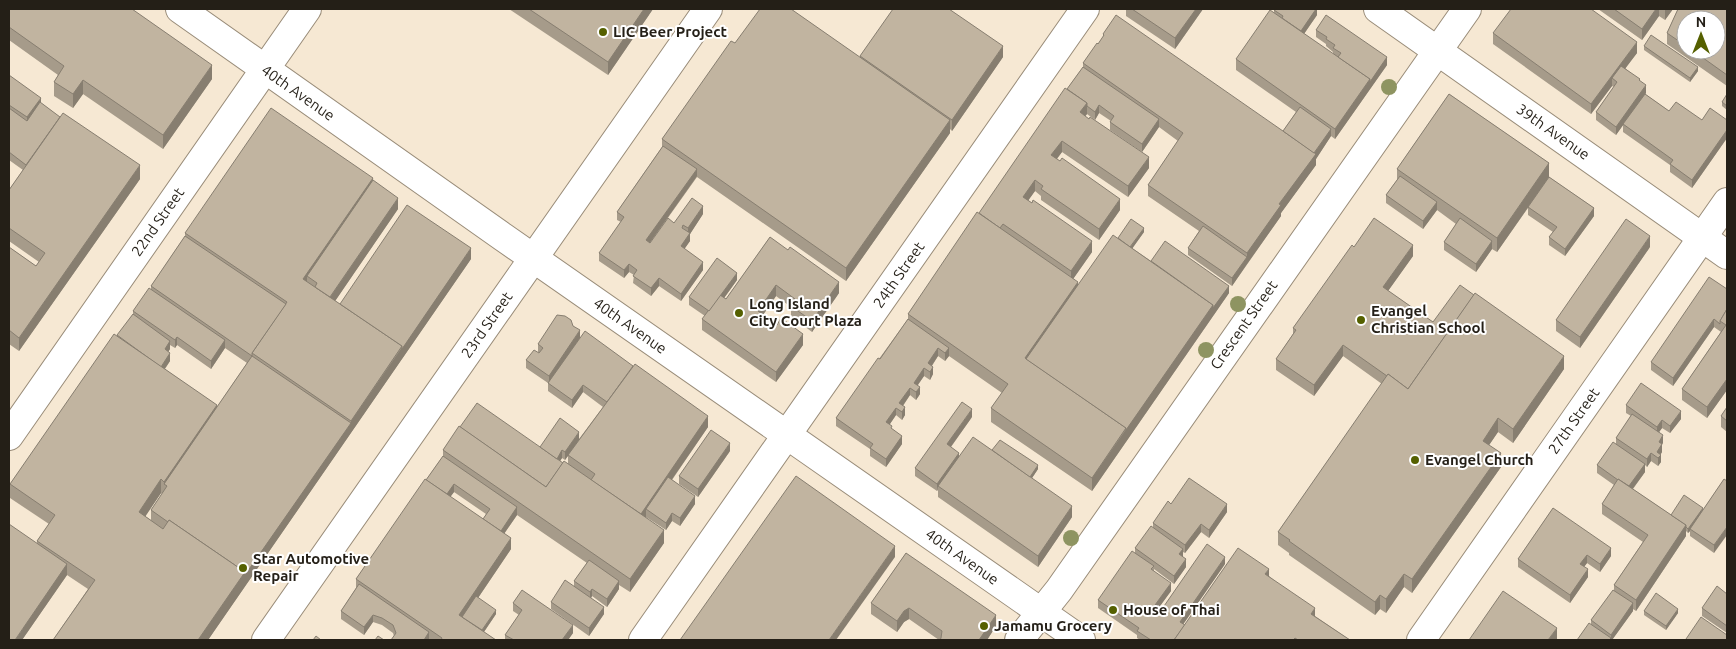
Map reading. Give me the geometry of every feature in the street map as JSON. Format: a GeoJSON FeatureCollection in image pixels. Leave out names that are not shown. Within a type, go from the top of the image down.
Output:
{"type":"FeatureCollection","features":[{"type":"Feature","properties":{"kind":"street","name":"40th Avenue"},"geometry":{"type":"LineString","coordinates":[[180,9],[786,436],[1081,640]]}},
{"type":"Feature","properties":{"kind":"street","name":"22nd Street"},"geometry":{"type":"LineString","coordinates":[[9,436],[307,9]]}},
{"type":"Feature","properties":{"kind":"street","name":"23rd Street"},"geometry":{"type":"LineString","coordinates":[[266,640],[708,9]]}},
{"type":"Feature","properties":{"kind":"street","name":"24th Street"},"geometry":{"type":"LineString","coordinates":[[643,640],[1085,9]]}},
{"type":"Feature","properties":{"kind":"street","name":"39th Avenue"},"geometry":{"type":"LineString","coordinates":[[1378,9],[1727,255]]}},
{"type":"Feature","properties":{"kind":"street","name":"Crescent Street"},"geometry":{"type":"LineString","coordinates":[[1019,640],[1060,590],[1467,9]]}},
{"type":"Feature","properties":{"kind":"street","name":"27th Street"},"geometry":{"type":"LineString","coordinates":[[1421,640],[1727,202]]}},
{"type":"Feature","properties":{"kind":"building"},"geometry":{"type":"Polygon","coordinates":[[[9,9],[132,9],[212,65],[163,135],[83,80],[73,94],[54,82],[64,66],[9,27],[9,9]]]}},
{"type":"Feature","properties":{"kind":"building"},"geometry":{"type":"Polygon","coordinates":[[[529,9],[644,9],[608,62],[529,9]]]}},
{"type":"Feature","properties":{"kind":"building"},"geometry":{"type":"Polygon","coordinates":[[[760,9],[791,9],[950,120],[846,268],[662,139],[731,41],[735,43],[760,9]]]}},
{"type":"Feature","properties":{"kind":"building"},"geometry":{"type":"Polygon","coordinates":[[[893,9],[949,9],[1003,46],[952,120],[860,56],[893,9]]]}},
{"type":"Feature","properties":{"kind":"building"},"geometry":{"type":"Polygon","coordinates":[[[1132,9],[1196,9],[1175,38],[1132,9]]]}},
{"type":"Feature","properties":{"kind":"building"},"geometry":{"type":"Polygon","coordinates":[[[1274,9],[1316,9],[1301,31],[1282,18],[1283,16],[1274,9]]]}},
{"type":"Feature","properties":{"kind":"building"},"geometry":{"type":"Polygon","coordinates":[[[1511,9],[1591,9],[1637,42],[1591,104],[1493,33],[1511,9]]]}},
{"type":"Feature","properties":{"kind":"building"},"geometry":{"type":"Polygon","coordinates":[[[1614,9],[1656,9],[1642,29],[1614,9]]]}},
{"type":"Feature","properties":{"kind":"building"},"geometry":{"type":"Polygon","coordinates":[[[1727,9],[1727,75],[1706,60],[1726,60],[1726,10],[1678,10],[1727,9]]]}},
{"type":"Feature","properties":{"kind":"building"},"geometry":{"type":"Polygon","coordinates":[[[1270,10],[1370,79],[1335,129],[1236,59],[1270,10]]]}},
{"type":"Feature","properties":{"kind":"building"},"geometry":{"type":"Polygon","coordinates":[[[1676,13],[1676,39],[1667,33],[1676,13]]]}},
{"type":"Feature","properties":{"kind":"building"},"geometry":{"type":"Polygon","coordinates":[[[1116,15],[1316,154],[1279,204],[1281,205],[1247,253],[1148,185],[1183,133],[1083,63],[1098,44],[1116,15]]]}},
{"type":"Feature","properties":{"kind":"building"},"geometry":{"type":"Polygon","coordinates":[[[1326,15],[1387,57],[1370,82],[1370,79],[1338,57],[1341,53],[1333,48],[1335,45],[1316,30],[1326,15]]]}},
{"type":"Feature","properties":{"kind":"building"},"geometry":{"type":"Polygon","coordinates":[[[1651,35],[1676,52],[1676,60],[1688,60],[1698,67],[1690,78],[1644,46],[1651,35]]]}},
{"type":"Feature","properties":{"kind":"building"},"geometry":{"type":"Polygon","coordinates":[[[1621,66],[1646,85],[1616,127],[1596,112],[1617,82],[1612,78],[1621,66]]]}},
{"type":"Feature","properties":{"kind":"building"},"geometry":{"type":"Polygon","coordinates":[[[1083,67],[1159,119],[1142,144],[1110,122],[1114,116],[1099,105],[1095,112],[1087,106],[1087,103],[1067,89],[1083,67]]]}},
{"type":"Feature","properties":{"kind":"building"},"geometry":{"type":"Polygon","coordinates":[[[9,75],[41,98],[27,117],[9,105],[9,75]]]}},
{"type":"Feature","properties":{"kind":"building"},"geometry":{"type":"Polygon","coordinates":[[[1065,88],[1087,103],[1080,112],[1149,157],[1128,186],[1062,141],[1051,155],[1060,161],[1062,158],[1120,199],[1099,229],[1041,189],[1043,186],[1035,180],[1023,197],[1032,203],[1033,200],[1092,241],[1071,271],[1003,224],[1000,228],[979,213],[1065,88]]]}},
{"type":"Feature","properties":{"kind":"building"},"geometry":{"type":"Polygon","coordinates":[[[1449,94],[1549,163],[1497,238],[1397,169],[1449,94]]]}},
{"type":"Feature","properties":{"kind":"building"},"geometry":{"type":"Polygon","coordinates":[[[1645,94],[1669,111],[1676,102],[1702,120],[1710,108],[1727,120],[1727,130],[1692,180],[1670,164],[1673,160],[1623,124],[1645,94]]]}},
{"type":"Feature","properties":{"kind":"building"},"geometry":{"type":"Polygon","coordinates":[[[1727,94],[1727,106],[1722,102],[1727,94]]]}},
{"type":"Feature","properties":{"kind":"building"},"geometry":{"type":"Polygon","coordinates":[[[40,102],[60,117],[26,165],[9,152],[9,108],[27,121],[40,102]]]}},
{"type":"Feature","properties":{"kind":"building"},"geometry":{"type":"Polygon","coordinates":[[[1300,107],[1331,129],[1314,153],[1283,131],[1300,107]]]}},
{"type":"Feature","properties":{"kind":"building"},"geometry":{"type":"Polygon","coordinates":[[[271,108],[373,178],[303,279],[402,346],[351,421],[252,353],[287,302],[185,233],[271,108]]]}},
{"type":"Feature","properties":{"kind":"building"},"geometry":{"type":"Polygon","coordinates":[[[63,113],[140,165],[19,338],[9,330],[9,247],[36,266],[45,253],[9,228],[9,190],[63,113]]]}},
{"type":"Feature","properties":{"kind":"building"},"geometry":{"type":"Polygon","coordinates":[[[663,146],[697,169],[646,240],[650,243],[668,218],[674,223],[692,198],[703,206],[688,228],[683,225],[682,228],[690,233],[681,246],[703,262],[681,294],[659,278],[651,288],[633,276],[637,270],[629,264],[624,270],[599,253],[624,217],[617,212],[663,146]]]}},
{"type":"Feature","properties":{"kind":"building"},"geometry":{"type":"Polygon","coordinates":[[[1400,176],[1437,202],[1423,221],[1386,195],[1400,176]]]}},
{"type":"Feature","properties":{"kind":"building"},"geometry":{"type":"Polygon","coordinates":[[[1549,177],[1594,208],[1565,249],[1549,237],[1557,227],[1528,207],[1549,177]]]}},
{"type":"Feature","properties":{"kind":"building"},"geometry":{"type":"Polygon","coordinates":[[[373,180],[398,198],[330,297],[315,287],[317,283],[307,276],[373,180]]]}},
{"type":"Feature","properties":{"kind":"building"},"geometry":{"type":"Polygon","coordinates":[[[407,205],[471,248],[402,349],[402,346],[340,304],[407,205]]]}},
{"type":"Feature","properties":{"kind":"building"},"geometry":{"type":"Polygon","coordinates":[[[977,212],[1078,282],[1025,358],[1126,428],[1092,478],[991,408],[1008,384],[908,314],[977,212]]]}},
{"type":"Feature","properties":{"kind":"building","name":"Evangel Christian School"},"geometry":{"type":"Polygon","coordinates":[[[1374,218],[1413,245],[1383,287],[1433,322],[1460,285],[1474,295],[1408,389],[1343,345],[1314,385],[1276,359],[1296,330],[1293,328],[1352,245],[1354,247],[1374,218]]]}},
{"type":"Feature","properties":{"kind":"building"},"geometry":{"type":"Polygon","coordinates":[[[1460,218],[1492,241],[1476,264],[1444,242],[1460,218]]]}},
{"type":"Feature","properties":{"kind":"building"},"geometry":{"type":"Polygon","coordinates":[[[1131,219],[1144,228],[1130,247],[1118,238],[1131,219]]]}},
{"type":"Feature","properties":{"kind":"building"},"geometry":{"type":"Polygon","coordinates":[[[1626,219],[1650,236],[1580,337],[1556,320],[1626,219]]]}},
{"type":"Feature","properties":{"kind":"building"},"geometry":{"type":"Polygon","coordinates":[[[1203,226],[1247,257],[1232,278],[1188,248],[1203,226]]]}},
{"type":"Feature","properties":{"kind":"building"},"geometry":{"type":"Polygon","coordinates":[[[1113,235],[1213,305],[1126,430],[1126,428],[1026,359],[1113,235]]]}},
{"type":"Feature","properties":{"kind":"building"},"geometry":{"type":"Polygon","coordinates":[[[185,236],[286,304],[252,353],[252,356],[151,286],[185,236]]]}},
{"type":"Feature","properties":{"kind":"building","name":"Long Island City Court Plaza"},"geometry":{"type":"Polygon","coordinates":[[[770,237],[788,250],[790,247],[839,282],[812,321],[791,306],[795,299],[776,285],[758,311],[777,325],[781,318],[803,334],[776,372],[702,319],[720,295],[726,299],[770,237]]]}},
{"type":"Feature","properties":{"kind":"building"},"geometry":{"type":"Polygon","coordinates":[[[1165,241],[1229,286],[1213,308],[1213,305],[1151,261],[1165,241]]]}},
{"type":"Feature","properties":{"kind":"building"},"geometry":{"type":"Polygon","coordinates":[[[717,258],[737,273],[709,311],[689,297],[717,258]]]}},
{"type":"Feature","properties":{"kind":"building"},"geometry":{"type":"Polygon","coordinates":[[[1709,277],[1727,289],[1727,309],[1720,324],[1714,319],[1673,378],[1651,362],[1709,277]]]}},
{"type":"Feature","properties":{"kind":"building"},"geometry":{"type":"Polygon","coordinates":[[[149,288],[225,340],[211,361],[177,337],[175,340],[133,311],[149,288]]]}},
{"type":"Feature","properties":{"kind":"building","name":"Evangel Church"},"geometry":{"type":"Polygon","coordinates":[[[1475,293],[1564,356],[1513,429],[1498,418],[1483,441],[1501,453],[1412,579],[1404,574],[1386,599],[1380,595],[1375,602],[1278,532],[1388,374],[1408,389],[1475,293]]]}},
{"type":"Feature","properties":{"kind":"building"},"geometry":{"type":"Polygon","coordinates":[[[1727,309],[1727,379],[1707,407],[1682,389],[1726,325],[1720,321],[1727,309]]]}},
{"type":"Feature","properties":{"kind":"building"},"geometry":{"type":"Polygon","coordinates":[[[133,314],[170,341],[165,349],[170,353],[161,367],[117,335],[133,314]]]}},
{"type":"Feature","properties":{"kind":"building"},"geometry":{"type":"Polygon","coordinates":[[[557,315],[565,316],[571,320],[573,326],[580,330],[549,376],[526,360],[534,350],[539,353],[543,348],[538,344],[557,315]]]}},
{"type":"Feature","properties":{"kind":"building"},"geometry":{"type":"Polygon","coordinates":[[[908,319],[949,348],[945,353],[938,348],[928,363],[933,367],[930,372],[924,368],[914,383],[920,387],[916,392],[910,388],[899,403],[905,407],[902,412],[896,408],[886,422],[902,436],[886,459],[870,448],[873,444],[836,418],[908,319]]]}},
{"type":"Feature","properties":{"kind":"building"},"geometry":{"type":"Polygon","coordinates":[[[585,331],[633,366],[607,402],[583,385],[572,400],[548,383],[585,331]]]}},
{"type":"Feature","properties":{"kind":"building"},"geometry":{"type":"Polygon","coordinates":[[[114,334],[217,405],[164,482],[161,479],[139,512],[163,529],[169,520],[245,572],[198,640],[53,640],[95,580],[37,541],[55,515],[10,484],[114,334]]]}},
{"type":"Feature","properties":{"kind":"building"},"geometry":{"type":"Polygon","coordinates":[[[252,356],[351,423],[245,575],[245,572],[169,520],[168,522],[151,510],[167,486],[164,484],[252,356]]]}},
{"type":"Feature","properties":{"kind":"building"},"geometry":{"type":"Polygon","coordinates":[[[635,364],[708,416],[641,514],[591,480],[595,474],[568,455],[635,364]]]}},
{"type":"Feature","properties":{"kind":"building"},"geometry":{"type":"Polygon","coordinates":[[[1641,383],[1681,411],[1670,426],[1662,420],[1657,427],[1626,405],[1641,383]]]}},
{"type":"Feature","properties":{"kind":"building"},"geometry":{"type":"Polygon","coordinates":[[[962,402],[972,409],[947,444],[959,453],[937,484],[915,468],[962,402]]]}},
{"type":"Feature","properties":{"kind":"building"},"geometry":{"type":"Polygon","coordinates":[[[477,403],[563,463],[546,487],[460,427],[477,403]]]}},
{"type":"Feature","properties":{"kind":"building"},"geometry":{"type":"Polygon","coordinates":[[[1727,407],[1727,421],[1721,416],[1727,407]]]}},
{"type":"Feature","properties":{"kind":"building"},"geometry":{"type":"Polygon","coordinates":[[[1632,414],[1663,435],[1659,442],[1662,444],[1657,452],[1661,455],[1658,458],[1651,453],[1647,459],[1616,438],[1632,414]]]}},
{"type":"Feature","properties":{"kind":"building"},"geometry":{"type":"Polygon","coordinates":[[[560,418],[579,432],[565,452],[562,450],[557,459],[540,447],[560,418]]]}},
{"type":"Feature","properties":{"kind":"building"},"geometry":{"type":"Polygon","coordinates":[[[459,426],[546,487],[564,461],[664,530],[630,579],[443,450],[459,426]]]}},
{"type":"Feature","properties":{"kind":"building"},"geometry":{"type":"Polygon","coordinates":[[[711,430],[730,443],[698,489],[679,476],[711,430]]]}},
{"type":"Feature","properties":{"kind":"building"},"geometry":{"type":"Polygon","coordinates":[[[973,437],[1072,506],[1038,556],[938,486],[973,437]]]}},
{"type":"Feature","properties":{"kind":"building"},"geometry":{"type":"Polygon","coordinates":[[[1000,440],[1038,465],[1030,477],[992,450],[1000,440]]]}},
{"type":"Feature","properties":{"kind":"building"},"geometry":{"type":"Polygon","coordinates":[[[1613,442],[1645,464],[1629,486],[1597,465],[1613,442]]]}},
{"type":"Feature","properties":{"kind":"building"},"geometry":{"type":"Polygon","coordinates":[[[443,456],[517,507],[501,531],[483,519],[490,509],[454,484],[447,494],[426,480],[443,456]]]}},
{"type":"Feature","properties":{"kind":"building"},"geometry":{"type":"Polygon","coordinates":[[[796,476],[895,546],[829,640],[680,640],[796,476]]]}},
{"type":"Feature","properties":{"kind":"building"},"geometry":{"type":"Polygon","coordinates":[[[668,477],[695,496],[680,518],[672,513],[666,523],[646,509],[668,477]]]}},
{"type":"Feature","properties":{"kind":"building"},"geometry":{"type":"Polygon","coordinates":[[[1189,478],[1227,504],[1209,530],[1201,524],[1185,545],[1153,523],[1168,501],[1171,504],[1189,478]]]}},
{"type":"Feature","properties":{"kind":"building"},"geometry":{"type":"Polygon","coordinates":[[[425,479],[511,538],[459,615],[496,640],[441,640],[442,638],[356,579],[425,479]]]}},
{"type":"Feature","properties":{"kind":"building"},"geometry":{"type":"Polygon","coordinates":[[[1618,479],[1686,525],[1636,600],[1614,585],[1648,535],[1602,504],[1618,479]]]}},
{"type":"Feature","properties":{"kind":"building"},"geometry":{"type":"Polygon","coordinates":[[[1724,479],[1727,481],[1727,527],[1714,545],[1690,529],[1724,479]]]}},
{"type":"Feature","properties":{"kind":"building"},"geometry":{"type":"Polygon","coordinates":[[[1684,495],[1703,508],[1688,529],[1686,525],[1671,515],[1684,495]]]}},
{"type":"Feature","properties":{"kind":"building"},"geometry":{"type":"Polygon","coordinates":[[[1553,508],[1611,548],[1600,564],[1587,555],[1580,564],[1588,569],[1570,595],[1518,559],[1553,508]]]}},
{"type":"Feature","properties":{"kind":"building"},"geometry":{"type":"Polygon","coordinates":[[[9,524],[67,564],[15,640],[9,640],[9,524]]]}},
{"type":"Feature","properties":{"kind":"building"},"geometry":{"type":"Polygon","coordinates":[[[1151,526],[1183,549],[1179,554],[1186,559],[1174,576],[1135,548],[1151,526]]]}},
{"type":"Feature","properties":{"kind":"building"},"geometry":{"type":"Polygon","coordinates":[[[1207,544],[1225,557],[1180,622],[1185,625],[1174,640],[1151,640],[1137,631],[1139,628],[1098,600],[1132,551],[1154,566],[1151,569],[1171,583],[1155,605],[1162,609],[1207,544]]]}},
{"type":"Feature","properties":{"kind":"building"},"geometry":{"type":"Polygon","coordinates":[[[1238,548],[1269,569],[1265,574],[1315,608],[1311,614],[1350,640],[1298,640],[1295,638],[1293,640],[1174,640],[1238,548]]]}},
{"type":"Feature","properties":{"kind":"building"},"geometry":{"type":"Polygon","coordinates":[[[906,553],[996,615],[979,640],[940,640],[942,631],[909,608],[904,611],[897,621],[871,603],[906,553]]]}},
{"type":"Feature","properties":{"kind":"building"},"geometry":{"type":"Polygon","coordinates":[[[589,560],[619,581],[607,599],[592,589],[590,592],[574,581],[589,560]]]}},
{"type":"Feature","properties":{"kind":"building"},"geometry":{"type":"Polygon","coordinates":[[[565,580],[604,607],[589,628],[551,602],[565,580]]]}},
{"type":"Feature","properties":{"kind":"building"},"geometry":{"type":"Polygon","coordinates":[[[359,584],[429,632],[424,640],[391,640],[396,633],[393,625],[382,618],[373,615],[364,627],[341,611],[359,584]]]}},
{"type":"Feature","properties":{"kind":"building"},"geometry":{"type":"Polygon","coordinates":[[[1717,586],[1727,594],[1727,626],[1702,608],[1717,586]]]}},
{"type":"Feature","properties":{"kind":"building"},"geometry":{"type":"Polygon","coordinates":[[[522,590],[573,625],[562,640],[514,640],[505,635],[522,610],[513,603],[522,590]]]}},
{"type":"Feature","properties":{"kind":"building"},"geometry":{"type":"Polygon","coordinates":[[[1613,590],[1633,603],[1611,635],[1591,620],[1613,590]]]}},
{"type":"Feature","properties":{"kind":"building"},"geometry":{"type":"Polygon","coordinates":[[[1503,591],[1557,628],[1548,640],[1469,640],[1503,591]]]}},
{"type":"Feature","properties":{"kind":"building"},"geometry":{"type":"Polygon","coordinates":[[[1656,593],[1678,609],[1666,626],[1644,611],[1656,593]]]}},
{"type":"Feature","properties":{"kind":"building"},"geometry":{"type":"Polygon","coordinates":[[[476,596],[496,610],[482,630],[462,617],[476,596]]]}},
{"type":"Feature","properties":{"kind":"building"},"geometry":{"type":"Polygon","coordinates":[[[1701,617],[1727,635],[1727,640],[1686,639],[1701,617]]]}},
{"type":"Feature","properties":{"kind":"building"},"geometry":{"type":"Polygon","coordinates":[[[1589,623],[1611,638],[1609,640],[1577,640],[1589,623]]]}},
{"type":"Feature","properties":{"kind":"building"},"geometry":{"type":"Polygon","coordinates":[[[316,636],[321,640],[313,640],[316,636]]]}},
{"type":"Feature","properties":{"kind":"building"},"geometry":{"type":"Polygon","coordinates":[[[378,636],[384,640],[375,640],[378,636]]]}},
{"type":"Feature","properties":{"kind":"place","name":"LIC Beer Project"},"geometry":{"type":"Point","coordinates":[603,32]}},
{"type":"Feature","properties":{"kind":"place","name":"Long Island City Court Plaza"},"geometry":{"type":"Point","coordinates":[739,313]}},
{"type":"Feature","properties":{"kind":"place","name":"Evangel Christian School"},"geometry":{"type":"Point","coordinates":[1361,320]}},
{"type":"Feature","properties":{"kind":"place","name":"Evangel Church"},"geometry":{"type":"Point","coordinates":[1415,460]}},
{"type":"Feature","properties":{"kind":"place","name":"Star Automotive Repair"},"geometry":{"type":"Point","coordinates":[243,568]}},
{"type":"Feature","properties":{"kind":"place","name":"House of Thai"},"geometry":{"type":"Point","coordinates":[1113,610]}},
{"type":"Feature","properties":{"kind":"place","name":"Jamamu Grocery"},"geometry":{"type":"Point","coordinates":[984,626]}}]}
